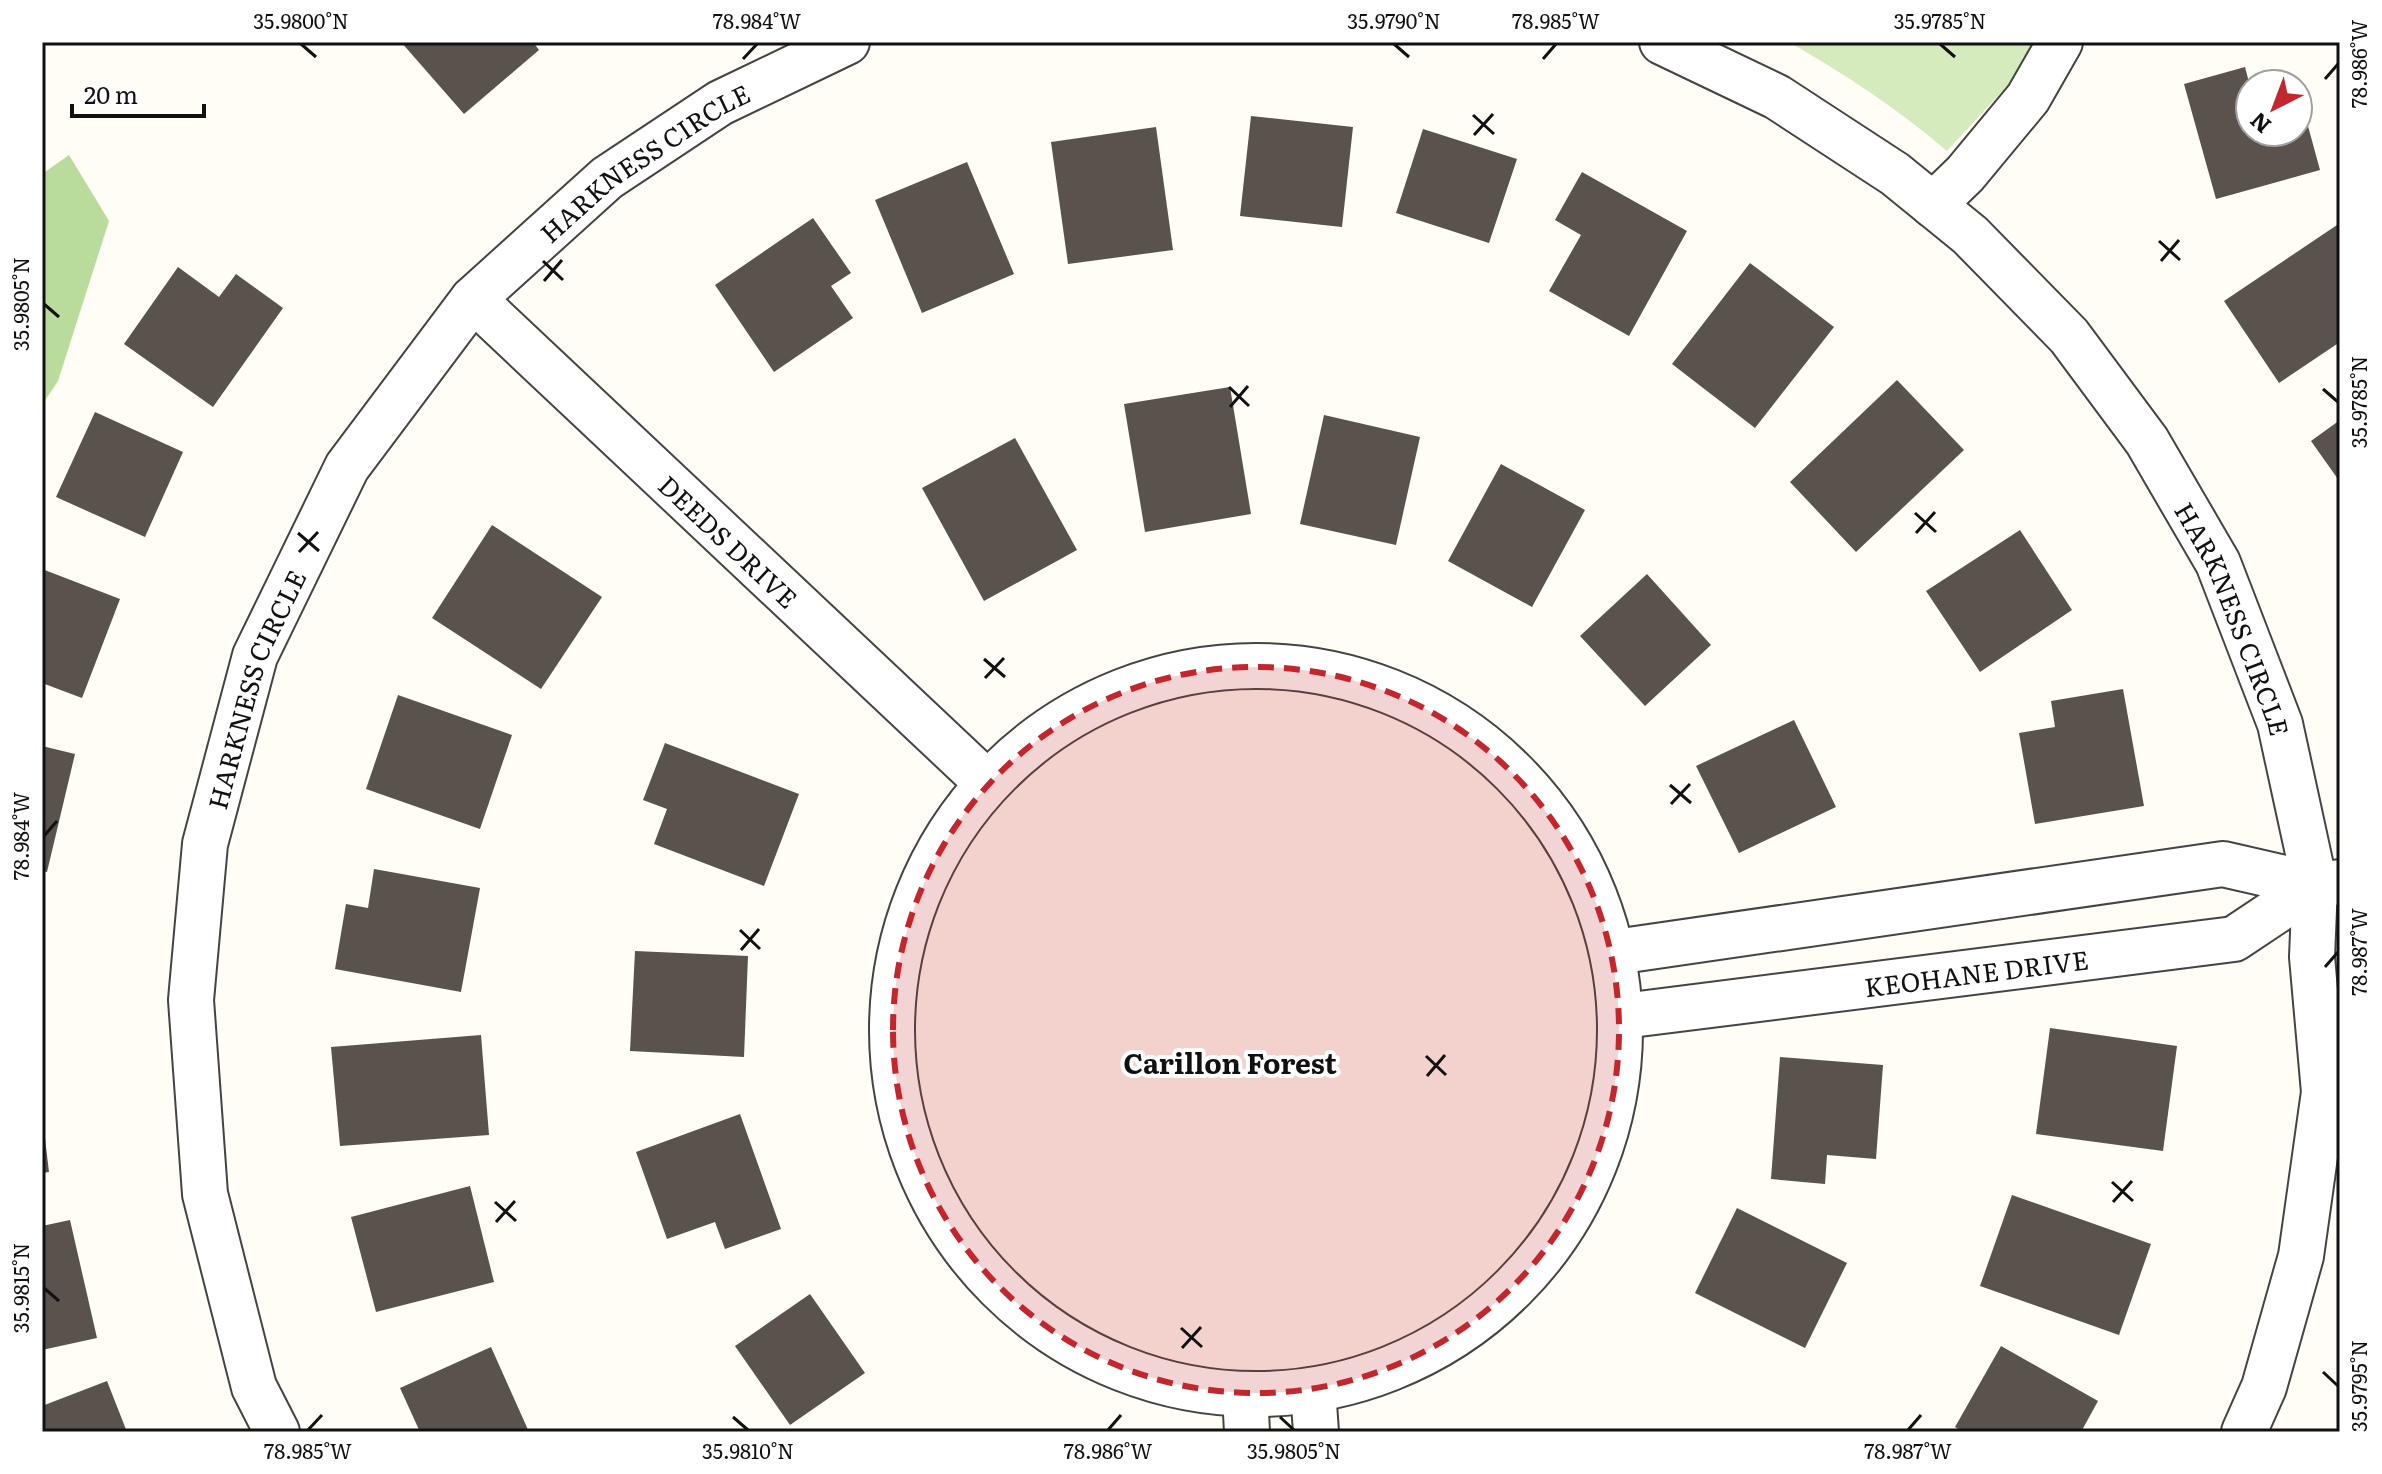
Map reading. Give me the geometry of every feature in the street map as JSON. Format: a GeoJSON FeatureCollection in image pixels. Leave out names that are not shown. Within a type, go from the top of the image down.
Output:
{"type":"FeatureCollection","features":[{"type":"Feature","properties":{"kind":"street","name":"HARKNESS CIRCLE"},"geometry":{"type":"LineString","coordinates":[[277,1432],[254,1387],[205,1194],[191,1000],[205,844],[255,656],[347,467],[473,299],[607,178],[720,103],[847,42]]}},
{"type":"Feature","properties":{"kind":"street","name":"HARKNESS CIRCLE"},"geometry":{"type":"LineString","coordinates":[[1662,42],[1777,97],[1895,174],[1970,235],[2069,336],[2147,441],[2218,563],[2280,724],[2328,884],[2312,957],[2324,1092],[2301,1256],[2264,1387],[2244,1432]]}},
{"type":"Feature","properties":{"kind":"street"},"geometry":{"type":"LineString","coordinates":[[1933,205],[1965,174],[2028,98],[2060,42]]}},
{"type":"Feature","properties":{"kind":"street","name":"DEEDS DRIVE"},"geometry":{"type":"LineString","coordinates":[[473,299],[985,781]]}},
{"type":"Feature","properties":{"kind":"street"},"geometry":{"type":"LineString","coordinates":[[1227,671],[1281,671],[1341,679],[1437,708],[1502,756],[1573,844],[1615,952],[1623,1016],[1609,1132],[1562,1231],[1479,1320],[1315,1411],[1246,1413],[1155,1380],[1065,1340],[989,1279],[929,1194],[902,1124],[889,1040],[898,943],[935,847],[985,781],[1029,745],[1129,691],[1177,677],[1227,671]]}},
{"type":"Feature","properties":{"kind":"street"},"geometry":{"type":"LineString","coordinates":[[1615,952],[2223,864],[2328,884]]}},
{"type":"Feature","properties":{"kind":"street","name":"KEOHANE DRIVE"},"geometry":{"type":"LineString","coordinates":[[1623,1016],[2234,939],[2328,884]]}},
{"type":"Feature","properties":{"kind":"highlighted area"},"geometry":{"type":"Polygon","coordinates":[[[1281,671],[1341,679],[1437,708],[1502,756],[1573,844],[1615,952],[1623,1016],[1609,1132],[1562,1231],[1479,1320],[1382,1373],[1313,1390],[1245,1394],[1155,1380],[1065,1340],[989,1279],[929,1194],[902,1124],[889,1040],[898,943],[935,847],[963,809],[1029,745],[1129,691],[1177,677],[1281,671]]]}},
{"type":"Feature","properties":{"kind":"green space"},"geometry":{"type":"Polygon","coordinates":[[[1789,42],[2033,42],[2020,72],[1947,151],[1871,93],[1789,42]]]}},
{"type":"Feature","properties":{"kind":"green space"},"geometry":{"type":"Polygon","coordinates":[[[69,155],[109,221],[58,381],[42,405],[42,174],[69,155]]]}},
{"type":"Feature","properties":{"kind":"building"},"geometry":{"type":"Polygon","coordinates":[[[401,42],[533,42],[539,50],[464,114],[401,42]]]}},
{"type":"Feature","properties":{"kind":"building"},"geometry":{"type":"Polygon","coordinates":[[[2234,70],[2234,148],[2314,148],[2320,170],[2216,199],[2184,84],[2234,70]]]}},
{"type":"Feature","properties":{"kind":"building"},"geometry":{"type":"Polygon","coordinates":[[[1251,116],[1353,127],[1342,227],[1240,216],[1251,116]]]}},
{"type":"Feature","properties":{"kind":"building"},"geometry":{"type":"Polygon","coordinates":[[[1156,127],[1173,250],[1068,264],[1051,142],[1156,127]]]}},
{"type":"Feature","properties":{"kind":"building"},"geometry":{"type":"Polygon","coordinates":[[[1423,129],[1517,159],[1489,243],[1396,213],[1423,129]]]}},
{"type":"Feature","properties":{"kind":"building"},"geometry":{"type":"Polygon","coordinates":[[[967,162],[1014,274],[922,313],[875,200],[967,162]]]}},
{"type":"Feature","properties":{"kind":"building"},"geometry":{"type":"Polygon","coordinates":[[[1582,172],[1687,231],[1629,336],[1549,291],[1581,235],[1555,220],[1582,172]]]}},
{"type":"Feature","properties":{"kind":"building"},"geometry":{"type":"Polygon","coordinates":[[[813,218],[851,273],[831,286],[853,318],[774,372],[715,285],[813,218]]]}},
{"type":"Feature","properties":{"kind":"building"},"geometry":{"type":"Polygon","coordinates":[[[2340,223],[2340,342],[2279,383],[2224,301],[2340,223]]]}},
{"type":"Feature","properties":{"kind":"building"},"geometry":{"type":"Polygon","coordinates":[[[1750,263],[1834,327],[1755,428],[1672,364],[1750,263]]]}},
{"type":"Feature","properties":{"kind":"building"},"geometry":{"type":"Polygon","coordinates":[[[178,267],[219,297],[236,274],[283,308],[213,407],[124,344],[178,267]]]}},
{"type":"Feature","properties":{"kind":"building"},"geometry":{"type":"Polygon","coordinates":[[[1897,380],[1964,450],[1856,552],[1790,482],[1897,380]]]}},
{"type":"Feature","properties":{"kind":"building"},"geometry":{"type":"Polygon","coordinates":[[[1230,387],[1251,514],[1145,532],[1124,404],[1230,387]]]}},
{"type":"Feature","properties":{"kind":"building"},"geometry":{"type":"Polygon","coordinates":[[[95,412],[183,452],[145,537],[56,497],[95,412]]]}},
{"type":"Feature","properties":{"kind":"building"},"geometry":{"type":"Polygon","coordinates":[[[1324,415],[1420,437],[1396,545],[1300,524],[1324,415]]]}},
{"type":"Feature","properties":{"kind":"building"},"geometry":{"type":"Polygon","coordinates":[[[2340,420],[2340,482],[2311,441],[2340,420]]]}},
{"type":"Feature","properties":{"kind":"building"},"geometry":{"type":"Polygon","coordinates":[[[1015,438],[1077,550],[984,601],[922,488],[1015,438]]]}},
{"type":"Feature","properties":{"kind":"building"},"geometry":{"type":"Polygon","coordinates":[[[1501,464],[1585,510],[1532,607],[1448,561],[1501,464]]]}},
{"type":"Feature","properties":{"kind":"building"},"geometry":{"type":"Polygon","coordinates":[[[492,525],[602,597],[541,689],[432,618],[492,525]]]}},
{"type":"Feature","properties":{"kind":"building"},"geometry":{"type":"Polygon","coordinates":[[[2020,530],[2072,610],[1980,672],[1926,591],[2020,530]]]}},
{"type":"Feature","properties":{"kind":"building"},"geometry":{"type":"Polygon","coordinates":[[[42,569],[120,599],[82,698],[42,683],[42,569]]]}},
{"type":"Feature","properties":{"kind":"building"},"geometry":{"type":"Polygon","coordinates":[[[1647,574],[1711,645],[1645,706],[1580,636],[1647,574]]]}},
{"type":"Feature","properties":{"kind":"building"},"geometry":{"type":"Polygon","coordinates":[[[2123,689],[2144,806],[2035,824],[2019,733],[2055,727],[2051,701],[2123,689]]]}},
{"type":"Feature","properties":{"kind":"building"},"geometry":{"type":"Polygon","coordinates":[[[398,695],[512,735],[480,829],[366,789],[398,695]]]}},
{"type":"Feature","properties":{"kind":"building"},"geometry":{"type":"Polygon","coordinates":[[[1794,720],[1836,807],[1739,853],[1696,766],[1794,720]]]}},
{"type":"Feature","properties":{"kind":"building"},"geometry":{"type":"Polygon","coordinates":[[[665,743],[799,794],[764,886],[654,844],[667,809],[643,800],[665,743]]]}},
{"type":"Feature","properties":{"kind":"building"},"geometry":{"type":"Polygon","coordinates":[[[42,746],[75,754],[47,872],[42,871],[42,746]]]}},
{"type":"Feature","properties":{"kind":"building"},"geometry":{"type":"Polygon","coordinates":[[[374,869],[480,888],[461,992],[335,969],[346,904],[368,908],[374,869]]]}},
{"type":"Feature","properties":{"kind":"building"},"geometry":{"type":"Polygon","coordinates":[[[635,951],[748,956],[744,1057],[630,1051],[635,951]]]}},
{"type":"Feature","properties":{"kind":"building"},"geometry":{"type":"Polygon","coordinates":[[[2050,1028],[2177,1046],[2163,1151],[2036,1134],[2050,1028]]]}},
{"type":"Feature","properties":{"kind":"building"},"geometry":{"type":"Polygon","coordinates":[[[481,1035],[489,1135],[340,1146],[331,1047],[481,1035]]]}},
{"type":"Feature","properties":{"kind":"building"},"geometry":{"type":"Polygon","coordinates":[[[1780,1057],[1883,1065],[1876,1159],[1827,1155],[1825,1184],[1771,1179],[1780,1057]]]}},
{"type":"Feature","properties":{"kind":"building"},"geometry":{"type":"Polygon","coordinates":[[[740,1114],[781,1229],[725,1249],[715,1222],[667,1239],[636,1152],[740,1114]]]}},
{"type":"Feature","properties":{"kind":"building"},"geometry":{"type":"Polygon","coordinates":[[[42,1130],[49,1172],[42,1173],[42,1130]]]}},
{"type":"Feature","properties":{"kind":"building"},"geometry":{"type":"Polygon","coordinates":[[[470,1186],[494,1282],[376,1312],[351,1217],[470,1186]]]}},
{"type":"Feature","properties":{"kind":"building"},"geometry":{"type":"Polygon","coordinates":[[[2012,1195],[2151,1244],[2119,1335],[1980,1286],[2012,1195]]]}},
{"type":"Feature","properties":{"kind":"building"},"geometry":{"type":"Polygon","coordinates":[[[1737,1208],[1847,1263],[1805,1348],[1695,1293],[1737,1208]]]}},
{"type":"Feature","properties":{"kind":"building"},"geometry":{"type":"Polygon","coordinates":[[[70,1220],[97,1338],[42,1350],[42,1226],[70,1220]]]}},
{"type":"Feature","properties":{"kind":"building"},"geometry":{"type":"Polygon","coordinates":[[[810,1294],[865,1373],[790,1425],[735,1346],[810,1294]]]}},
{"type":"Feature","properties":{"kind":"building"},"geometry":{"type":"Polygon","coordinates":[[[2001,1346],[2098,1401],[2081,1432],[1963,1432],[1955,1427],[2001,1346]]]}},
{"type":"Feature","properties":{"kind":"building"},"geometry":{"type":"Polygon","coordinates":[[[491,1347],[529,1432],[420,1432],[400,1388],[491,1347]]]}},
{"type":"Feature","properties":{"kind":"building"},"geometry":{"type":"Polygon","coordinates":[[[107,1381],[127,1432],[42,1432],[42,1406],[107,1381]]]}},
{"type":"Feature","properties":{"kind":"district","name":"Carillon Forest"},"geometry":{"type":"Point","coordinates":[1230,1062]}}]}
